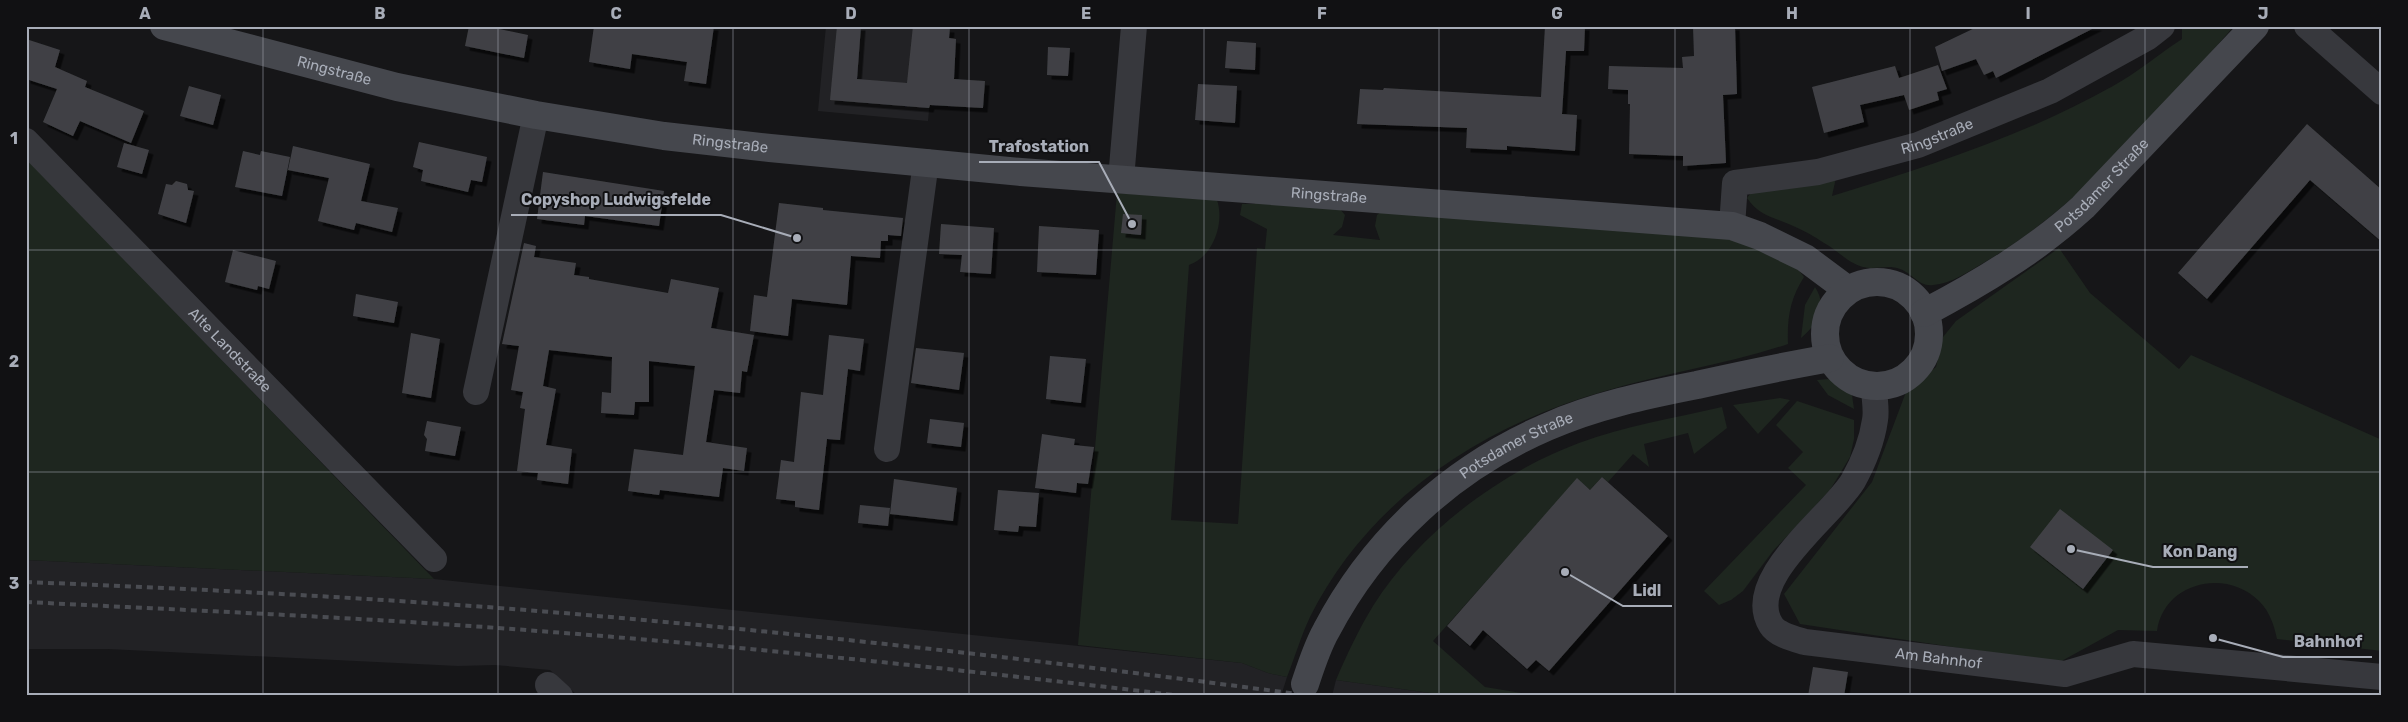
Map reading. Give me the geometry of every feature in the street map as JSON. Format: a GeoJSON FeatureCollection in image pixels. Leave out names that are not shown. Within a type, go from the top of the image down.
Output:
{"type":"FeatureCollection","features":[{"type":"Feature","properties":{"kind":"main road","name":"Ringstraße"},"geometry":{"type":"LineString","coordinates":[[164,26],[397,87],[536,115],[664,136],[770,148],[1122,179],[1732,226],[1760,236],[1805,258],[1848,290]]}},
{"type":"Feature","properties":{"kind":"main road","name":"Potsdamer Straße"},"geometry":{"type":"LineString","coordinates":[[1924,312],[2032,249],[2060,228],[2090,200],[2255,26]]}},
{"type":"Feature","properties":{"kind":"main road"},"geometry":{"type":"LineString","coordinates":[[1873,282],[1891,284],[1907,292],[1924,312],[1928,322],[1926,350],[1917,367],[1902,379],[1893,383],[1874,386],[1848,378],[1830,358],[1825,340],[1826,321],[1834,304],[1848,290],[1873,282]]}},
{"type":"Feature","properties":{"kind":"main road","name":"Potsdamer Straße"},"geometry":{"type":"LineString","coordinates":[[1305,684],[1326,631],[1355,584],[1386,542],[1422,506],[1477,464],[1508,445],[1548,426],[1596,410],[1656,393],[1830,358]]}},
{"type":"Feature","properties":{"kind":"street"},"geometry":{"type":"LineString","coordinates":[[1122,179],[1134,26]]}},
{"type":"Feature","properties":{"kind":"street","name":"Ringstraße"},"geometry":{"type":"LineString","coordinates":[[1732,226],[1735,183],[1818,172],[1918,145],[2050,91],[2148,37],[2162,26]]}},
{"type":"Feature","properties":{"kind":"street"},"geometry":{"type":"LineString","coordinates":[[2307,26],[2382,92]]}},
{"type":"Feature","properties":{"kind":"street"},"geometry":{"type":"LineString","coordinates":[[476,392],[536,115]]}},
{"type":"Feature","properties":{"kind":"street","name":"Alte Landstraße"},"geometry":{"type":"LineString","coordinates":[[26,141],[434,559]]}},
{"type":"Feature","properties":{"kind":"street"},"geometry":{"type":"LineString","coordinates":[[888,449],[926,162]]}},
{"type":"Feature","properties":{"kind":"street","name":"Am Bahnhof"},"geometry":{"type":"LineString","coordinates":[[1874,386],[1876,419],[1867,450],[1852,482],[1778,568],[1769,590],[1766,611],[1772,627],[1786,636],[1805,642],[2065,674],[2133,654],[2382,677]]}},
{"type":"Feature","properties":{"kind":"shaded area"},"geometry":{"type":"Polygon","coordinates":[[[826,26],[937,26],[928,121],[818,111],[826,26]]]}},
{"type":"Feature","properties":{"kind":"shaded area"},"geometry":{"type":"Polygon","coordinates":[[[2182,26],[2234,26],[2148,123],[2088,184],[2021,238],[1985,262],[1953,280],[1928,285],[1895,268],[1863,267],[1847,259],[1808,233],[1761,212],[1747,198],[1754,189],[1837,173],[1832,196],[1940,161],[2011,135],[2079,104],[2122,81],[2182,39],[2182,26]]]}},
{"type":"Feature","properties":{"kind":"shaded area"},"geometry":{"type":"Polygon","coordinates":[[[26,158],[434,579],[26,560],[26,158]]]}},
{"type":"Feature","properties":{"kind":"shaded area"},"geometry":{"type":"Polygon","coordinates":[[[1117,193],[1217,200],[1219,209],[1218,229],[1211,247],[1205,255],[1189,265],[1171,520],[1238,524],[1257,248],[1265,249],[1267,229],[1240,215],[1242,204],[1255,204],[1255,201],[1339,208],[1345,215],[1342,227],[1333,235],[1380,240],[1375,226],[1377,215],[1382,211],[1738,238],[1794,264],[1804,277],[1795,293],[1790,309],[1788,344],[1605,391],[1559,406],[1515,424],[1473,447],[1434,473],[1397,503],[1364,537],[1335,575],[1310,617],[1287,677],[1268,673],[1242,663],[1078,645],[1117,193]]]}},
{"type":"Feature","properties":{"kind":"shaded area"},"geometry":{"type":"Polygon","coordinates":[[[2059,248],[2090,293],[2179,369],[2191,355],[2382,440],[2382,651],[2277,639],[2271,619],[2259,601],[2245,591],[2230,585],[2214,583],[2198,585],[2184,591],[2171,601],[2162,614],[2157,631],[2118,630],[2058,663],[1800,624],[1784,594],[1872,482],[1906,392],[1936,367],[1943,337],[1956,321],[2059,248]]]}},
{"type":"Feature","properties":{"kind":"shaded area"},"geometry":{"type":"Polygon","coordinates":[[[1815,287],[1821,301],[1821,308],[1812,327],[1801,338],[1805,305],[1815,287]]]}},
{"type":"Feature","properties":{"kind":"shaded area"},"geometry":{"type":"Polygon","coordinates":[[[1829,379],[1844,383],[1852,395],[1854,409],[1828,395],[1817,380],[1829,379]]]}},
{"type":"Feature","properties":{"kind":"shaded area"},"geometry":{"type":"Polygon","coordinates":[[[1780,398],[1790,400],[1758,434],[1733,405],[1780,398]]]}},
{"type":"Feature","properties":{"kind":"shaded area"},"geometry":{"type":"Polygon","coordinates":[[[1797,401],[1854,420],[1854,439],[1850,457],[1830,490],[1773,551],[1743,591],[1731,600],[1719,605],[1704,591],[1806,485],[1788,468],[1803,452],[1776,425],[1797,401]]]}},
{"type":"Feature","properties":{"kind":"shaded area"},"geometry":{"type":"Polygon","coordinates":[[[1722,407],[1727,428],[1694,454],[1688,433],[1644,444],[1649,467],[1633,454],[1608,482],[1602,477],[1590,490],[1577,479],[1433,641],[1485,687],[1540,696],[1452,696],[1336,680],[1373,606],[1392,580],[1413,554],[1437,530],[1491,488],[1549,455],[1596,437],[1722,407]]]}},
{"type":"Feature","properties":{"kind":"shaded area"},"geometry":{"type":"Polygon","coordinates":[[[26,560],[434,579],[1242,663],[1268,673],[1287,677],[1281,696],[578,696],[550,670],[495,665],[458,666],[108,649],[26,649],[26,560]]]}},
{"type":"Feature","properties":{"kind":"shaded area"},"geometry":{"type":"Polygon","coordinates":[[[1336,680],[1452,696],[1332,696],[1336,680]]]}},
{"type":"Feature","properties":{"kind":"building"},"geometry":{"type":"Polygon","coordinates":[[[469,26],[485,26],[528,35],[524,58],[465,46],[469,26]]]}},
{"type":"Feature","properties":{"kind":"building"},"geometry":{"type":"Polygon","coordinates":[[[594,26],[714,26],[706,84],[684,81],[687,62],[632,54],[630,69],[589,62],[594,26]]]}},
{"type":"Feature","properties":{"kind":"building"},"geometry":{"type":"Polygon","coordinates":[[[837,26],[861,26],[857,79],[907,83],[913,26],[950,28],[949,38],[956,39],[954,79],[985,81],[983,108],[930,105],[929,108],[830,100],[837,26]]]}},
{"type":"Feature","properties":{"kind":"building"},"geometry":{"type":"Polygon","coordinates":[[[1545,26],[1585,26],[1584,51],[1566,51],[1562,114],[1577,115],[1575,151],[1507,146],[1507,150],[1466,148],[1467,128],[1357,124],[1360,89],[1383,90],[1384,88],[1541,97],[1545,26]]]}},
{"type":"Feature","properties":{"kind":"building"},"geometry":{"type":"Polygon","coordinates":[[[1693,26],[1735,26],[1737,94],[1723,95],[1726,163],[1683,166],[1683,156],[1629,154],[1630,104],[1628,104],[1628,90],[1608,89],[1609,66],[1683,68],[1682,57],[1694,56],[1693,26]]]}},
{"type":"Feature","properties":{"kind":"building"},"geometry":{"type":"Polygon","coordinates":[[[1979,26],[2098,26],[1996,78],[1993,71],[1984,75],[1976,59],[1942,71],[1935,47],[1979,26]]]}},
{"type":"Feature","properties":{"kind":"building"},"geometry":{"type":"Polygon","coordinates":[[[26,39],[60,50],[55,67],[87,81],[85,87],[144,111],[131,143],[80,121],[73,136],[43,122],[57,89],[26,79],[26,39]]]}},
{"type":"Feature","properties":{"kind":"building"},"geometry":{"type":"Polygon","coordinates":[[[1227,41],[1256,43],[1255,70],[1225,68],[1227,41]]]}},
{"type":"Feature","properties":{"kind":"building"},"geometry":{"type":"Polygon","coordinates":[[[1048,47],[1070,48],[1068,76],[1047,75],[1048,47]]]}},
{"type":"Feature","properties":{"kind":"building"},"geometry":{"type":"Polygon","coordinates":[[[1938,65],[1947,89],[1937,92],[1939,100],[1909,110],[1904,95],[1860,105],[1864,122],[1824,133],[1812,87],[1895,66],[1899,78],[1938,65]]]}},
{"type":"Feature","properties":{"kind":"building"},"geometry":{"type":"Polygon","coordinates":[[[1198,84],[1237,86],[1235,123],[1195,120],[1198,84]]]}},
{"type":"Feature","properties":{"kind":"building"},"geometry":{"type":"Polygon","coordinates":[[[189,86],[221,95],[213,125],[180,116],[189,86]]]}},
{"type":"Feature","properties":{"kind":"building"},"geometry":{"type":"Polygon","coordinates":[[[2307,124],[2382,190],[2382,242],[2310,180],[2207,299],[2178,273],[2307,124]]]}},
{"type":"Feature","properties":{"kind":"building"},"geometry":{"type":"Polygon","coordinates":[[[419,142],[487,157],[482,182],[471,180],[468,192],[421,181],[423,170],[413,167],[419,142]]]}},
{"type":"Feature","properties":{"kind":"building"},"geometry":{"type":"Polygon","coordinates":[[[124,143],[149,150],[142,174],[117,167],[124,143]]]}},
{"type":"Feature","properties":{"kind":"building"},"geometry":{"type":"Polygon","coordinates":[[[293,146],[370,164],[361,201],[398,208],[392,232],[356,223],[354,230],[318,221],[329,178],[288,170],[293,146]]]}},
{"type":"Feature","properties":{"kind":"building"},"geometry":{"type":"Polygon","coordinates":[[[243,151],[260,155],[261,151],[290,157],[282,196],[235,187],[243,151]]]}},
{"type":"Feature","properties":{"kind":"building"},"geometry":{"type":"Polygon","coordinates":[[[543,172],[664,191],[659,226],[585,216],[584,225],[537,219],[543,172]]]}},
{"type":"Feature","properties":{"kind":"building"},"geometry":{"type":"Polygon","coordinates":[[[176,181],[187,184],[188,190],[194,191],[186,223],[158,214],[166,184],[172,185],[176,181]]]}},
{"type":"Feature","properties":{"kind":"building"},"geometry":{"type":"Polygon","coordinates":[[[779,203],[823,208],[823,210],[903,218],[901,236],[888,235],[888,241],[881,241],[880,258],[851,256],[847,305],[792,299],[788,336],[750,331],[754,295],[767,297],[779,203]]]}},
{"type":"Feature","properties":{"kind":"building"},"geometry":{"type":"Polygon","coordinates":[[[1123,214],[1142,215],[1141,235],[1121,233],[1123,214]]]}},
{"type":"Feature","properties":{"kind":"building"},"geometry":{"type":"Polygon","coordinates":[[[941,224],[994,228],[991,274],[960,272],[962,255],[939,254],[941,224]]]}},
{"type":"Feature","properties":{"kind":"building"},"geometry":{"type":"Polygon","coordinates":[[[1039,226],[1099,230],[1096,275],[1037,272],[1039,226]]]}},
{"type":"Feature","properties":{"kind":"building"},"geometry":{"type":"Polygon","coordinates":[[[524,243],[536,246],[534,257],[576,263],[574,275],[589,277],[589,279],[668,293],[671,279],[719,288],[711,328],[754,335],[747,372],[742,371],[740,393],[714,390],[706,442],[747,448],[744,471],[723,468],[719,497],[660,490],[659,495],[628,491],[634,449],[683,455],[695,366],[649,361],[649,402],[635,402],[634,415],[601,413],[602,392],[611,393],[612,357],[549,350],[543,386],[556,389],[546,445],[572,449],[568,484],[537,480],[538,473],[517,471],[525,409],[520,408],[523,392],[511,390],[519,346],[502,344],[524,243]]]}},
{"type":"Feature","properties":{"kind":"building"},"geometry":{"type":"Polygon","coordinates":[[[233,250],[276,261],[269,289],[258,286],[257,290],[225,282],[233,250]]]}},
{"type":"Feature","properties":{"kind":"building"},"geometry":{"type":"Polygon","coordinates":[[[356,294],[398,302],[394,323],[353,316],[356,294]]]}},
{"type":"Feature","properties":{"kind":"building"},"geometry":{"type":"Polygon","coordinates":[[[411,333],[440,339],[431,398],[402,393],[411,333]]]}},
{"type":"Feature","properties":{"kind":"building"},"geometry":{"type":"Polygon","coordinates":[[[829,335],[864,339],[860,371],[848,369],[840,440],[827,439],[819,510],[795,507],[795,501],[776,499],[781,460],[794,462],[801,392],[823,395],[829,335]]]}},
{"type":"Feature","properties":{"kind":"building"},"geometry":{"type":"Polygon","coordinates":[[[916,348],[964,353],[959,390],[911,383],[916,348]]]}},
{"type":"Feature","properties":{"kind":"building"},"geometry":{"type":"Polygon","coordinates":[[[1050,356],[1086,359],[1081,403],[1046,399],[1050,356]]]}},
{"type":"Feature","properties":{"kind":"building"},"geometry":{"type":"Polygon","coordinates":[[[930,419],[964,423],[961,447],[927,443],[930,419]]]}},
{"type":"Feature","properties":{"kind":"building"},"geometry":{"type":"Polygon","coordinates":[[[427,421],[461,427],[455,456],[425,451],[427,439],[424,435],[427,421]]]}},
{"type":"Feature","properties":{"kind":"building"},"geometry":{"type":"Polygon","coordinates":[[[1042,434],[1075,439],[1074,445],[1094,447],[1088,484],[1077,483],[1076,493],[1035,488],[1042,434]]]}},
{"type":"Feature","properties":{"kind":"building"},"geometry":{"type":"Polygon","coordinates":[[[1602,477],[1668,536],[1549,671],[1536,660],[1527,669],[1483,630],[1470,646],[1447,626],[1577,478],[1590,490],[1602,477]]]}},
{"type":"Feature","properties":{"kind":"building"},"geometry":{"type":"Polygon","coordinates":[[[894,479],[957,488],[953,521],[890,514],[894,479]]]}},
{"type":"Feature","properties":{"kind":"building"},"geometry":{"type":"Polygon","coordinates":[[[998,490],[1039,493],[1036,527],[1019,526],[1018,532],[994,530],[998,490]]]}},
{"type":"Feature","properties":{"kind":"building"},"geometry":{"type":"Polygon","coordinates":[[[860,505],[890,508],[888,526],[858,523],[860,505]]]}},
{"type":"Feature","properties":{"kind":"building"},"geometry":{"type":"Polygon","coordinates":[[[2060,509],[2113,550],[2083,589],[2030,547],[2060,509]]]}},
{"type":"Feature","properties":{"kind":"building"},"geometry":{"type":"Polygon","coordinates":[[[1813,667],[1848,672],[1844,696],[1808,696],[1813,667]]]}},
{"type":"Feature","properties":{"kind":"railway"},"geometry":{"type":"LineString","coordinates":[[26,582],[354,598],[646,620],[932,649],[1312,696]]}},
{"type":"Feature","properties":{"kind":"railway"},"geometry":{"type":"LineString","coordinates":[[26,602],[288,615],[630,638],[867,661],[1183,696]]}},
{"type":"Feature","properties":{"kind":"place","name":"Trafostation"},"geometry":{"type":"Point","coordinates":[1132,224]}},
{"type":"Feature","properties":{"kind":"place","name":"Copyshop Ludwigsfelde"},"geometry":{"type":"Point","coordinates":[797,238]}},
{"type":"Feature","properties":{"kind":"place","name":"Kon Dang"},"geometry":{"type":"Point","coordinates":[2071,549]}},
{"type":"Feature","properties":{"kind":"place","name":"Lidl"},"geometry":{"type":"Point","coordinates":[1565,572]}},
{"type":"Feature","properties":{"kind":"place","name":"Bahnhof"},"geometry":{"type":"Point","coordinates":[2213,638]}}]}
